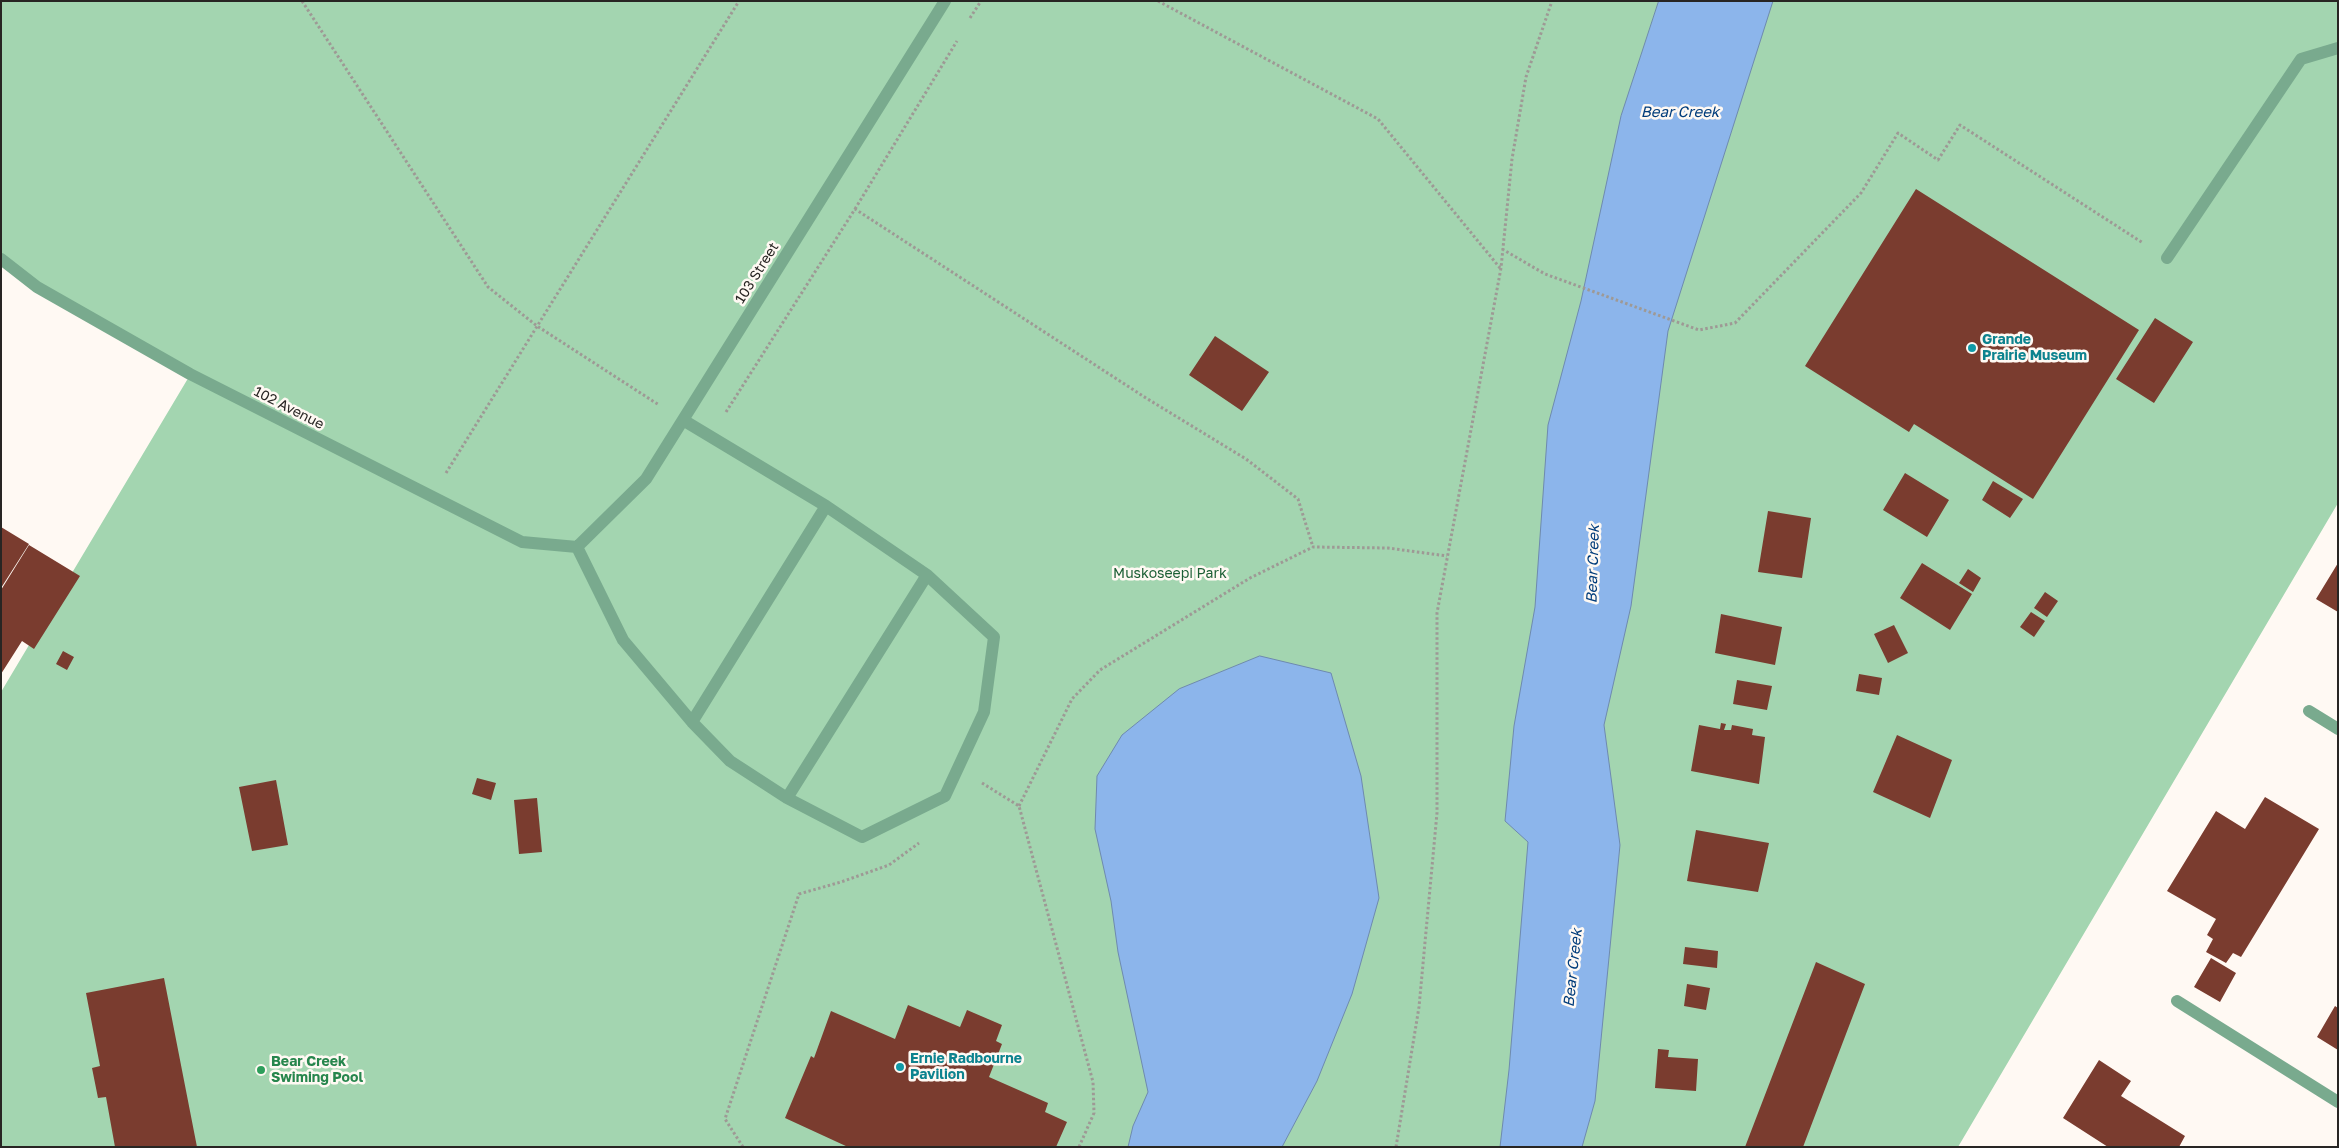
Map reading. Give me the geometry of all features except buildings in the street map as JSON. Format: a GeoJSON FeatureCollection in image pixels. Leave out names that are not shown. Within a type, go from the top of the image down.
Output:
{"type":"FeatureCollection","features":[{"type":"Feature","properties":{"kind":"street","name":"103 Street"},"geometry":{"type":"LineString","coordinates":[[577,547],[646,479],[945,1]]}},
{"type":"Feature","properties":{"kind":"street"},"geometry":{"type":"LineString","coordinates":[[2167,258],[2301,59],[2338,48]]}},
{"type":"Feature","properties":{"kind":"street","name":"102 Avenue"},"geometry":{"type":"LineString","coordinates":[[1,259],[37,287],[190,374],[431,497],[522,542],[577,547]]}},
{"type":"Feature","properties":{"kind":"street"},"geometry":{"type":"LineString","coordinates":[[577,547],[623,640],[692,722],[730,761],[787,798],[862,837],[945,796],[984,712],[994,637],[927,575],[826,506],[683,420]]}},
{"type":"Feature","properties":{"kind":"street"},"geometry":{"type":"LineString","coordinates":[[692,722],[826,506]]}},
{"type":"Feature","properties":{"kind":"street"},"geometry":{"type":"LineString","coordinates":[[787,798],[927,575]]}},
{"type":"Feature","properties":{"kind":"street"},"geometry":{"type":"LineString","coordinates":[[2309,711],[2338,728]]}},
{"type":"Feature","properties":{"kind":"street"},"geometry":{"type":"LineString","coordinates":[[2177,1001],[2338,1102]]}},
{"type":"Feature","properties":{"kind":"path"},"geometry":{"type":"LineString","coordinates":[[302,1],[488,287],[537,326],[683,420]]}},
{"type":"Feature","properties":{"kind":"path"},"geometry":{"type":"LineString","coordinates":[[431,497],[739,1]]}},
{"type":"Feature","properties":{"kind":"path"},"geometry":{"type":"LineString","coordinates":[[966,26],[981,1]]}},
{"type":"Feature","properties":{"kind":"path"},"geometry":{"type":"LineString","coordinates":[[1158,1],[1378,119],[1501,268]]}},
{"type":"Feature","properties":{"kind":"path"},"geometry":{"type":"LineString","coordinates":[[1396,1147],[1419,1007],[1437,813],[1437,613],[1501,268],[1512,159],[1526,77],[1552,1]]}},
{"type":"Feature","properties":{"kind":"path"},"geometry":{"type":"LineString","coordinates":[[724,414],[854,209],[960,34]]}},
{"type":"Feature","properties":{"kind":"path"},"geometry":{"type":"LineString","coordinates":[[1502,249],[1545,274],[1699,330],[1735,323],[1862,193],[1898,133],[1938,160],[1960,126],[2167,258]]}},
{"type":"Feature","properties":{"kind":"path"},"geometry":{"type":"LineString","coordinates":[[854,209],[1146,398],[1246,459],[1298,499],[1313,548]]}},
{"type":"Feature","properties":{"kind":"path"},"geometry":{"type":"LineString","coordinates":[[1079,1147],[1094,1113],[1094,1082],[1019,806],[1072,699],[1100,670],[1250,578],[1313,548],[1388,548],[1447,556]]}},
{"type":"Feature","properties":{"kind":"path"},"geometry":{"type":"LineString","coordinates":[[976,779],[1019,806]]}},
{"type":"Feature","properties":{"kind":"path"},"geometry":{"type":"LineString","coordinates":[[743,1147],[725,1119],[799,894],[889,865],[924,839]]}},
{"type":"Feature","properties":{"kind":"green space","name":"Muskoseepi Park"},"geometry":{"type":"Polygon","coordinates":[[[1,1],[2338,1],[2338,503],[1958,1147],[1,1147],[1,692],[190,375],[1,259],[1,1]]]}},
{"type":"Feature","properties":{"kind":"water","name":"Bear Creek"},"geometry":{"type":"Polygon","coordinates":[[[1659,1],[1773,1],[1668,331],[1631,606],[1604,725],[1620,845],[1595,1101],[1582,1147],[1500,1147],[1509,1070],[1528,842],[1505,821],[1514,726],[1535,607],[1548,425],[1581,301],[1621,116],[1659,1]]]}},
{"type":"Feature","properties":{"kind":"water"},"geometry":{"type":"Polygon","coordinates":[[[1260,656],[1331,673],[1361,776],[1379,898],[1352,994],[1317,1081],[1282,1147],[1128,1147],[1133,1126],[1148,1092],[1118,952],[1111,901],[1095,829],[1097,776],[1122,735],[1179,689],[1260,656]]]}},
{"type":"Feature","properties":{"kind":"place","name":"Grande Prairie Museum"},"geometry":{"type":"Point","coordinates":[1972,348]}},
{"type":"Feature","properties":{"kind":"place","name":"Ernie Radbourne Pavilion"},"geometry":{"type":"Point","coordinates":[900,1067]}},
{"type":"Feature","properties":{"kind":"place","name":"Bear Creek Swiming Pool"},"geometry":{"type":"Point","coordinates":[261,1070]}}]}
